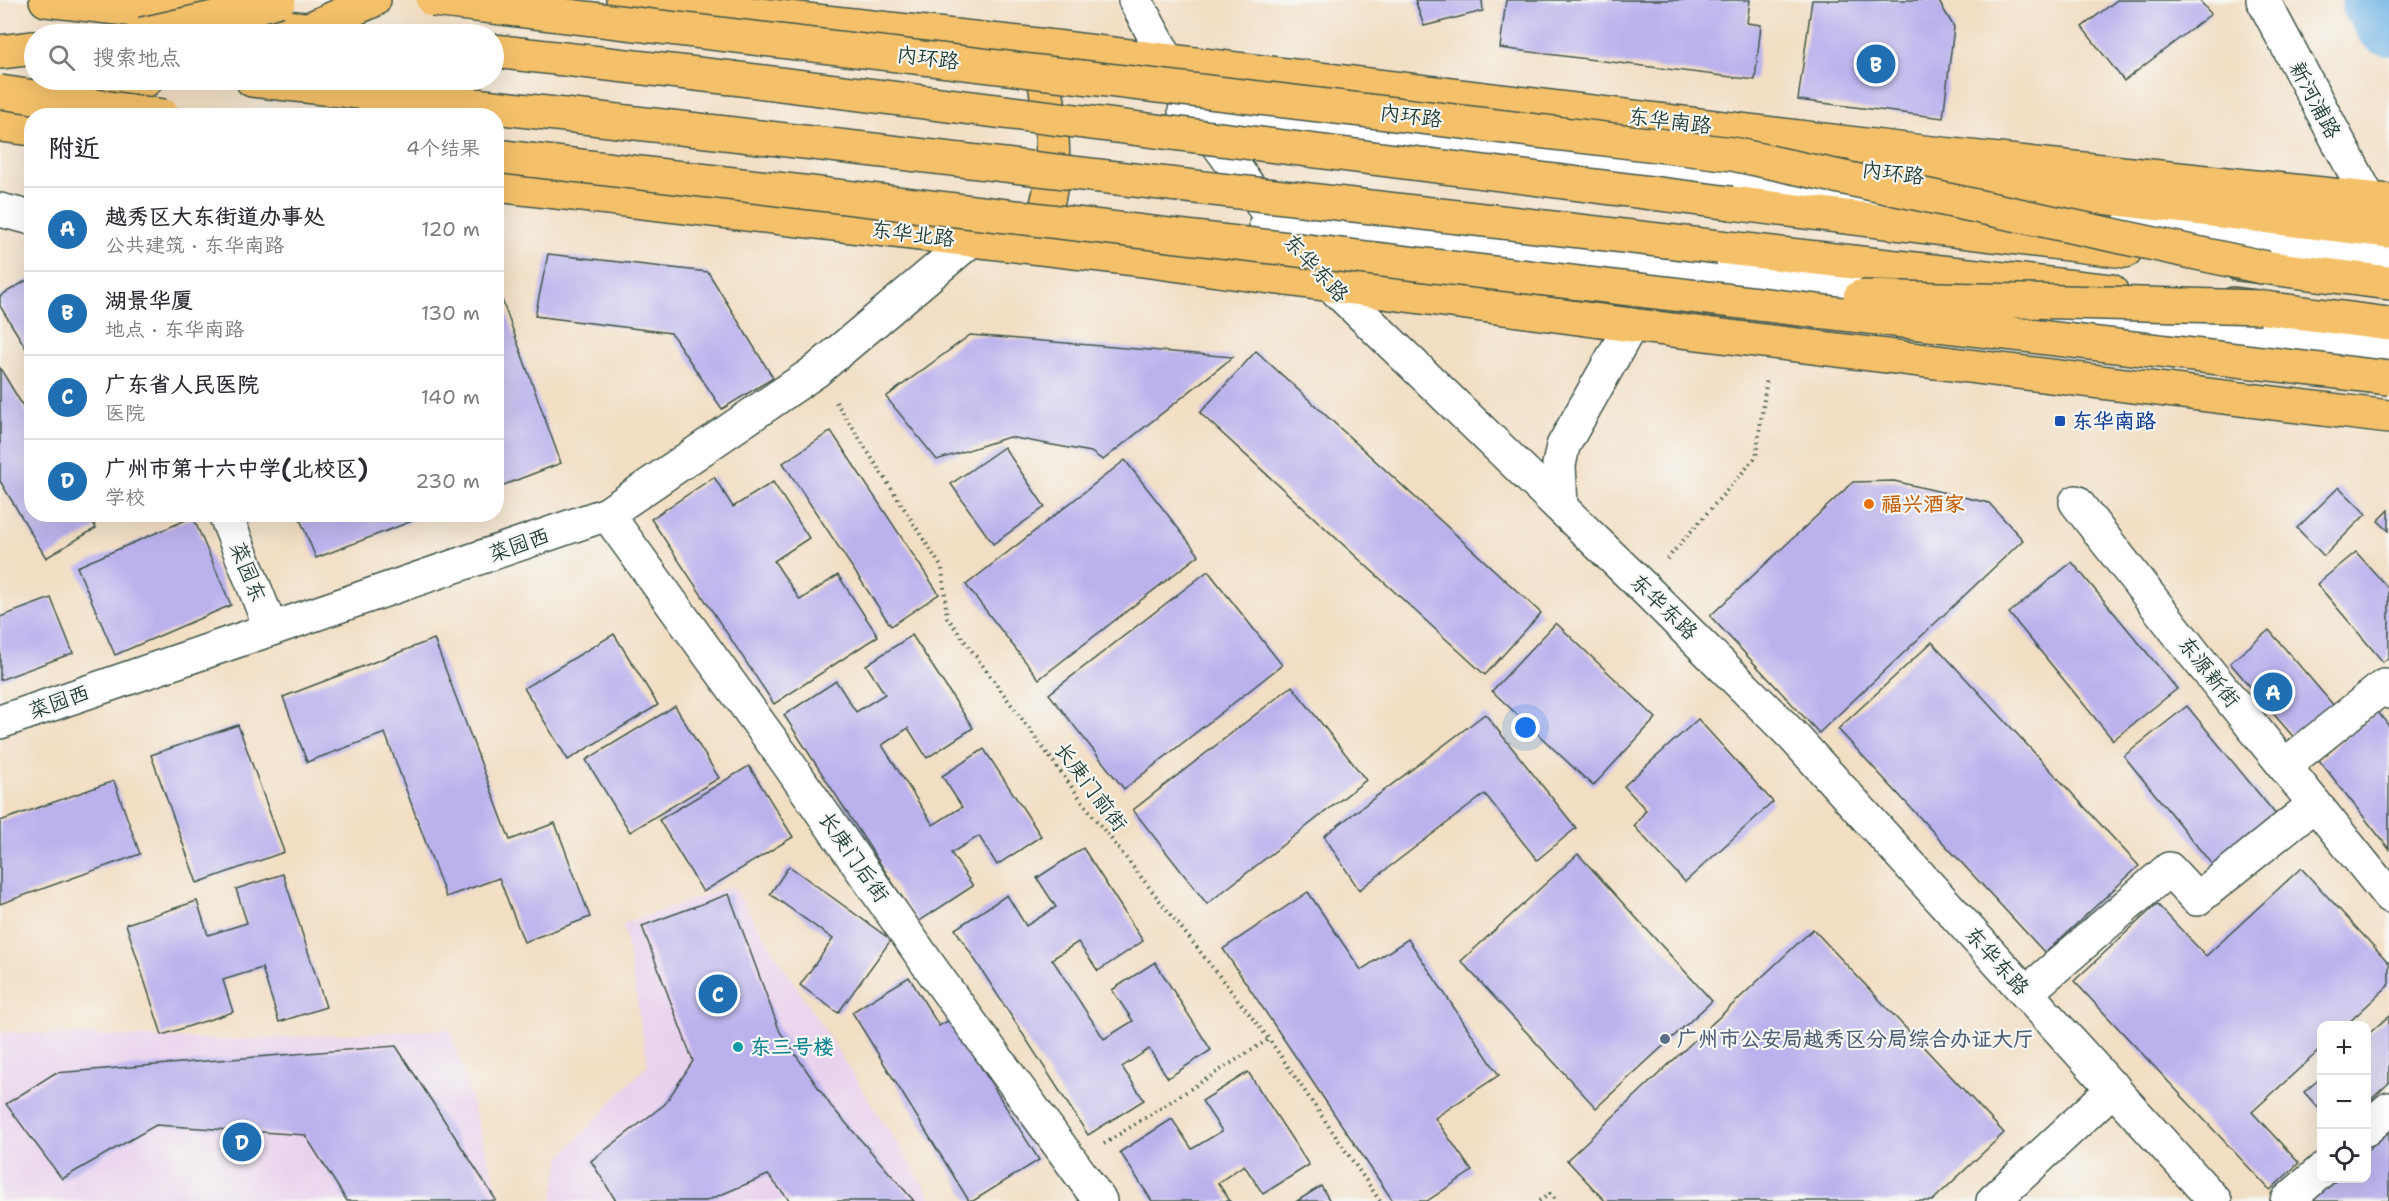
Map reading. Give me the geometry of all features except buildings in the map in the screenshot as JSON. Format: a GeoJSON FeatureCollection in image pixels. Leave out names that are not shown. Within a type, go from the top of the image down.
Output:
{"type":"FeatureCollection","features":[{"type":"Feature","properties":{"kind":"main road"},"geometry":{"type":"LineString","coordinates":[[46,0],[238,24]]}},
{"type":"Feature","properties":{"kind":"main road"},"geometry":{"type":"LineString","coordinates":[[186,24],[279,0]]}},
{"type":"Feature","properties":{"kind":"main road"},"geometry":{"type":"LineString","coordinates":[[320,24],[374,0]]}},
{"type":"Feature","properties":{"kind":"main road","name":"内环路"},"geometry":{"type":"LineString","coordinates":[[433,0],[1732,154],[2389,229]]}},
{"type":"Feature","properties":{"kind":"main road"},"geometry":{"type":"LineString","coordinates":[[623,0],[1166,60]]}},
{"type":"Feature","properties":{"kind":"main road"},"geometry":{"type":"LineString","coordinates":[[0,43],[24,47]]}},
{"type":"Feature","properties":{"kind":"main road"},"geometry":{"type":"LineString","coordinates":[[1025,246],[1036,233],[1047,204],[1052,178],[1050,113],[1038,45]]}},
{"type":"Feature","properties":{"kind":"main road"},"geometry":{"type":"LineString","coordinates":[[0,52],[24,49]]}},
{"type":"Feature","properties":{"kind":"main road"},"geometry":{"type":"LineString","coordinates":[[504,52],[732,78],[2389,283]]}},
{"type":"Feature","properties":{"kind":"main road","name":"东华南路"},"geometry":{"type":"LineString","coordinates":[[1166,60],[1911,150],[2379,200]]}},
{"type":"Feature","properties":{"kind":"main road"},"geometry":{"type":"LineString","coordinates":[[0,100],[73,90]]}},
{"type":"Feature","properties":{"kind":"main road"},"geometry":{"type":"LineString","coordinates":[[341,90],[502,108]]}},
{"type":"Feature","properties":{"kind":"main road"},"geometry":{"type":"LineString","coordinates":[[0,92],[109,108]]}},
{"type":"Feature","properties":{"kind":"main road"},"geometry":{"type":"LineString","coordinates":[[504,108],[2261,307],[2389,324]]}},
{"type":"Feature","properties":{"kind":"main road"},"geometry":{"type":"LineString","coordinates":[[0,125],[24,128]]}},
{"type":"Feature","properties":{"kind":"main road"},"geometry":{"type":"LineString","coordinates":[[1732,154],[2266,268]]}},
{"type":"Feature","properties":{"kind":"main road"},"geometry":{"type":"LineString","coordinates":[[504,157],[2389,378]]}},
{"type":"Feature","properties":{"kind":"main road","name":"东华北路"},"geometry":{"type":"LineString","coordinates":[[504,186],[1144,260],[1330,285]]}},
{"type":"Feature","properties":{"kind":"main road"},"geometry":{"type":"LineString","coordinates":[[1330,285],[1631,326],[2389,417]]}},
{"type":"Feature","properties":{"kind":"main road"},"geometry":{"type":"LineString","coordinates":[[1645,291],[2261,307]]}},
{"type":"Feature","properties":{"kind":"street","name":"东华东路"},"geometry":{"type":"LineString","coordinates":[[1135,0],[1198,117],[1274,221],[1330,285],[1643,586],[1792,735],[2216,1201]]}},
{"type":"Feature","properties":{"kind":"street","name":"新河浦路"},"geometry":{"type":"LineString","coordinates":[[2263,0],[2379,200],[2389,229]]}},
{"type":"Feature","properties":{"kind":"street"},"geometry":{"type":"LineString","coordinates":[[1038,45],[1198,117],[1763,185],[2389,255]]}},
{"type":"Feature","properties":{"kind":"street"},"geometry":{"type":"LineString","coordinates":[[0,210],[24,216]]}},
{"type":"Feature","properties":{"kind":"street"},"geometry":{"type":"LineString","coordinates":[[1144,260],[1274,221],[1429,243],[2389,355]]}},
{"type":"Feature","properties":{"kind":"street","name":"菜园西"},"geometry":{"type":"LineString","coordinates":[[0,722],[607,514],[816,371],[970,241]]}},
{"type":"Feature","properties":{"kind":"street"},"geometry":{"type":"LineString","coordinates":[[1561,507],[1559,465],[1563,446],[1631,326]]}},
{"type":"Feature","properties":{"kind":"street","name":"东源新街"},"geometry":{"type":"LineString","coordinates":[[2076,502],[2389,896]]}},
{"type":"Feature","properties":{"kind":"street","name":"长庚门后街"},"geometry":{"type":"LineString","coordinates":[[607,514],[1100,1201]]}},
{"type":"Feature","properties":{"kind":"street","name":"菜园东"},"geometry":{"type":"LineString","coordinates":[[228,522],[271,630]]}},
{"type":"Feature","properties":{"kind":"street"},"geometry":{"type":"LineString","coordinates":[[2284,766],[2384,686],[2389,692]]}},
{"type":"Feature","properties":{"kind":"street"},"geometry":{"type":"LineString","coordinates":[[2026,993],[2169,869],[2197,899],[2315,804]]}},
{"type":"Feature","properties":{"kind":"street"},"geometry":{"type":"LineString","coordinates":[[1993,1201],[2114,1088]]}},
{"type":"Feature","properties":{"kind":"street"},"geometry":{"type":"LineString","coordinates":[[2371,1125],[2389,1109]]}},
{"type":"Feature","properties":{"kind":"street"},"geometry":{"type":"LineString","coordinates":[[2287,1201],[2317,1174]]}},
{"type":"Feature","properties":{"kind":"path"},"geometry":{"type":"LineString","coordinates":[[1643,586],[1755,457],[1772,342]]}},
{"type":"Feature","properties":{"kind":"path","name":"长庚门前街"},"geometry":{"type":"LineString","coordinates":[[816,371],[942,568],[947,617],[1096,820],[1269,1039],[1380,1201]]}},
{"type":"Feature","properties":{"kind":"path"},"geometry":{"type":"LineString","coordinates":[[1073,1164],[1269,1039]]}},
{"type":"Feature","properties":{"kind":"path"},"geometry":{"type":"LineString","coordinates":[[1539,1201],[1550,1194],[1557,1201]]}},
{"type":"Feature","properties":{"kind":"shaded area","name":"东三号楼"},"geometry":{"type":"Polygon","coordinates":[[[732,886],[934,1201],[552,1201],[561,1156],[648,1064],[623,924],[732,886]]]}},
{"type":"Feature","properties":{"kind":"shaded area"},"geometry":{"type":"Polygon","coordinates":[[[450,1029],[501,1201],[0,1201],[0,1032],[228,1040],[450,1029]]]}},
{"type":"Feature","properties":{"kind":"waterway"},"geometry":{"type":"LineString","coordinates":[[2377,0],[2389,20]]}},
{"type":"Feature","properties":{"kind":"place","name":"湖景华厦"},"geometry":{"type":"Point","coordinates":[1876,64]}},
{"type":"Feature","properties":{"kind":"place","name":"东华南路"},"geometry":{"type":"Point","coordinates":[2060,421]}},
{"type":"Feature","properties":{"kind":"place","name":"福兴酒家"},"geometry":{"type":"Point","coordinates":[1869,504]}},
{"type":"Feature","properties":{"kind":"place","name":"越秀区大东街道办事处"},"geometry":{"type":"Point","coordinates":[2273,692]}},
{"type":"Feature","properties":{"kind":"place","name":"广东省人民医院"},"geometry":{"type":"Point","coordinates":[718,994]}},
{"type":"Feature","properties":{"kind":"place","name":"广州市公安局越秀区分局综合办证大厅"},"geometry":{"type":"Point","coordinates":[1665,1039]}},
{"type":"Feature","properties":{"kind":"place","name":"东三号楼"},"geometry":{"type":"Point","coordinates":[738,1047]}},
{"type":"Feature","properties":{"kind":"place","name":"广州市第十六中学(北校区)"},"geometry":{"type":"Point","coordinates":[242,1142]}}]}
